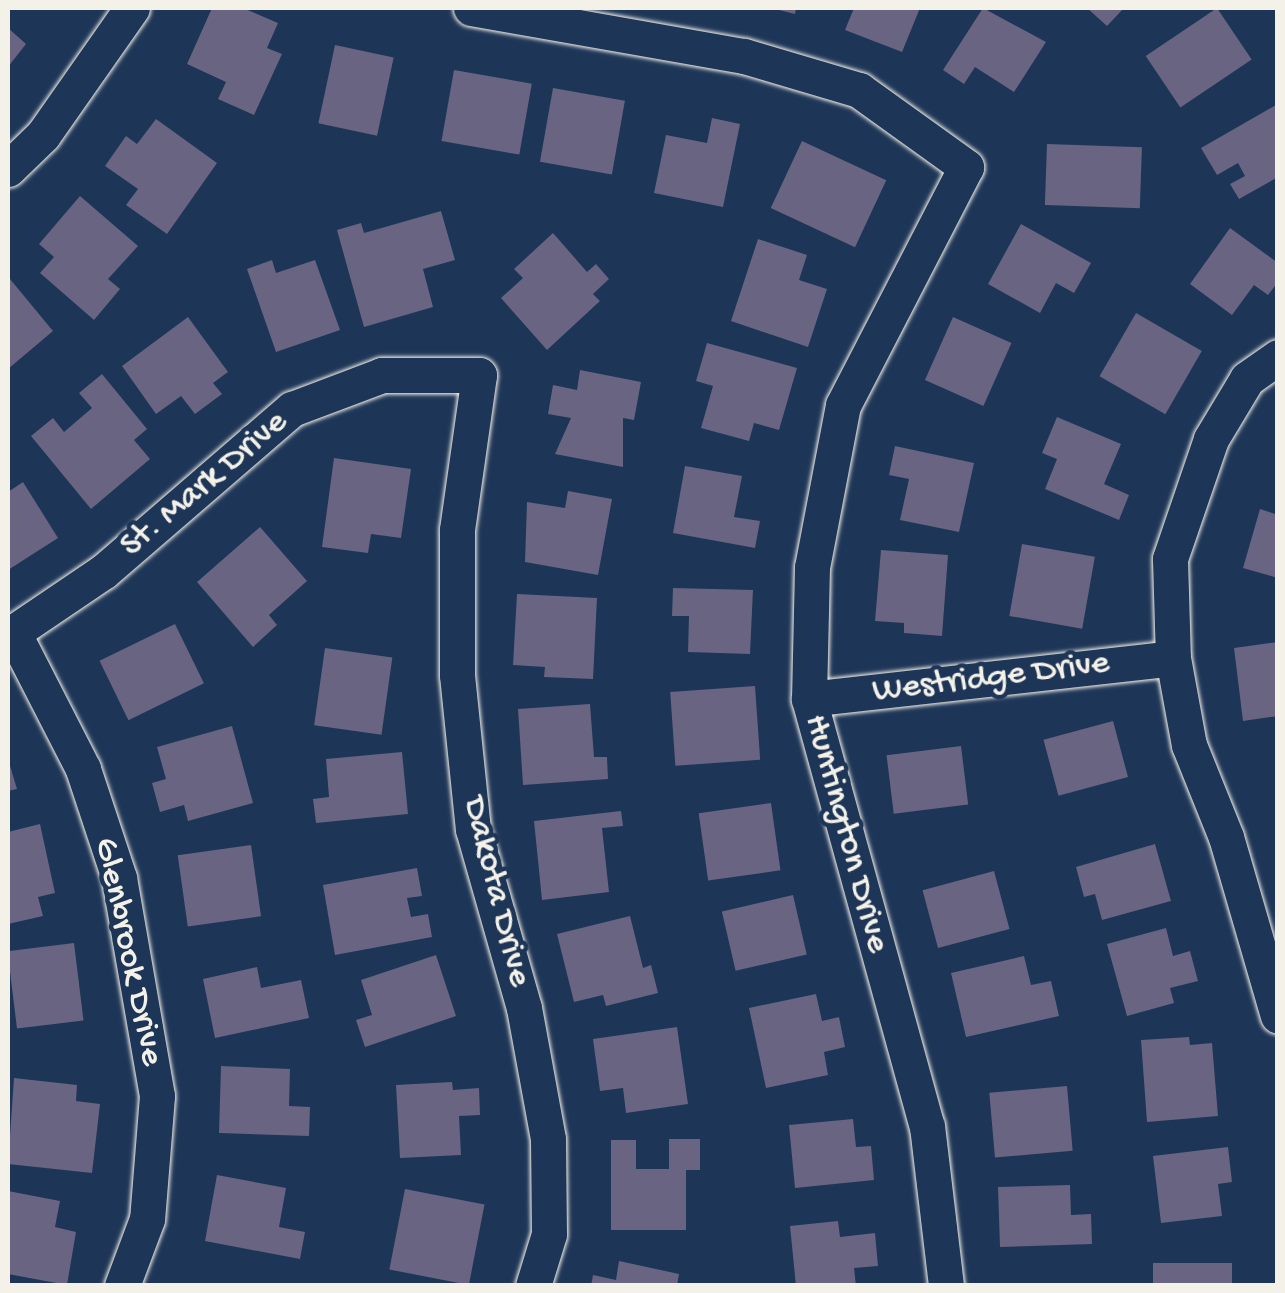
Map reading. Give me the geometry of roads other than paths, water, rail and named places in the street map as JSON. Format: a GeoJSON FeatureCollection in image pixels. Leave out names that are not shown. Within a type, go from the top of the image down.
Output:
{"type":"FeatureCollection","features":[{"type":"Feature","properties":{"kind":"street"},"geometry":{"type":"LineString","coordinates":[[8,169],[43,135],[132,8]]}},
{"type":"Feature","properties":{"kind":"street","name":"Huntington Drive"},"geometry":{"type":"LineString","coordinates":[[471,8],[744,56],[859,90],[966,167],[843,405],[812,567],[809,699],[927,1126],[946,1286]]}},
{"type":"Feature","properties":{"kind":"street"},"geometry":{"type":"LineString","coordinates":[[1278,357],[1247,380],[1211,439],[1170,559],[1173,658],[1190,745],[1226,837],[1278,1016]]}},
{"type":"Feature","properties":{"kind":"street","name":"St. Mark Drive"},"geometry":{"type":"LineString","coordinates":[[10,634],[104,571],[292,408],[382,375],[479,374]]}},
{"type":"Feature","properties":{"kind":"street","name":"Dakota Drive"},"geometry":{"type":"LineString","coordinates":[[479,374],[457,530],[457,675],[473,830],[524,1008],[548,1138],[549,1234],[532,1286]]}},
{"type":"Feature","properties":{"kind":"street","name":"Glenbrook Drive"},"geometry":{"type":"LineString","coordinates":[[10,634],[83,769],[119,878],[157,1096],[147,1219],[122,1286]]}},
{"type":"Feature","properties":{"kind":"street","name":"Westridge Drive"},"geometry":{"type":"LineString","coordinates":[[809,699],[1173,658]]}}]}
